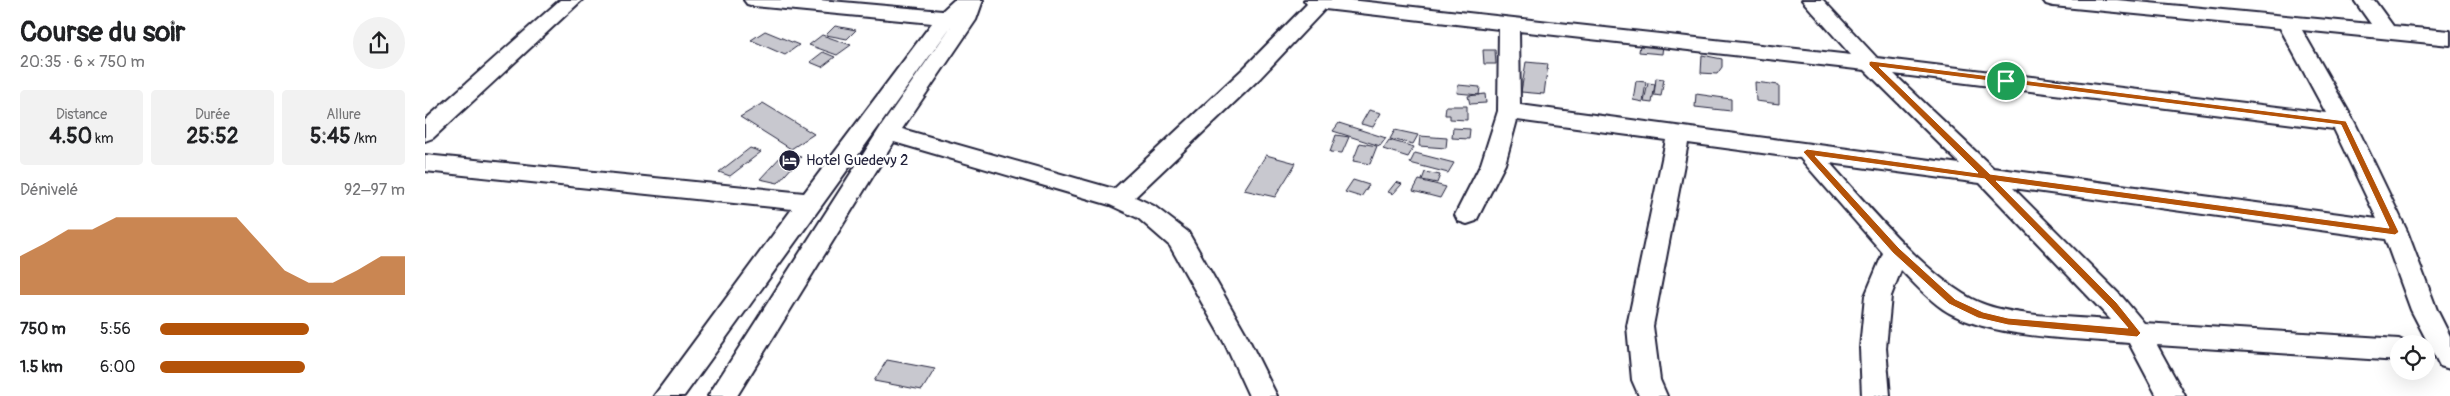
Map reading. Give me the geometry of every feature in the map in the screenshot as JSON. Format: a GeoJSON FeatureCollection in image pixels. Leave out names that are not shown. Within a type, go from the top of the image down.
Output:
{"type":"FeatureCollection","features":[{"type":"Feature","properties":{"kind":"street"},"geometry":{"type":"LineString","coordinates":[[425,134],[572,0]]}},
{"type":"Feature","properties":{"kind":"street"},"geometry":{"type":"LineString","coordinates":[[754,0],[963,10]]}},
{"type":"Feature","properties":{"kind":"street"},"geometry":{"type":"LineString","coordinates":[[1812,0],[1871,64],[2114,305],[2137,333],[2171,396]]}},
{"type":"Feature","properties":{"kind":"street"},"geometry":{"type":"LineString","coordinates":[[2053,0],[2450,38]]}},
{"type":"Feature","properties":{"kind":"street"},"geometry":{"type":"LineString","coordinates":[[2364,0],[2386,31]]}},
{"type":"Feature","properties":{"kind":"street"},"geometry":{"type":"LineString","coordinates":[[1118,198],[1252,73],[1317,1],[1871,64],[2344,123]]}},
{"type":"Feature","properties":{"kind":"street"},"geometry":{"type":"LineString","coordinates":[[722,396],[888,133],[963,10]]}},
{"type":"Feature","properties":{"kind":"street"},"geometry":{"type":"LineString","coordinates":[[667,396],[728,316],[809,202],[963,10]]}},
{"type":"Feature","properties":{"kind":"street"},"geometry":{"type":"LineString","coordinates":[[2287,22],[2344,123],[2395,232],[2441,354]]}},
{"type":"Feature","properties":{"kind":"street"},"geometry":{"type":"LineString","coordinates":[[1467,215],[1493,164],[1509,111],[1509,24]]}},
{"type":"Feature","properties":{"kind":"street"},"geometry":{"type":"LineString","coordinates":[[1509,111],[2395,232]]}},
{"type":"Feature","properties":{"kind":"street"},"geometry":{"type":"LineString","coordinates":[[888,133],[1118,198],[1146,212],[1179,239],[1237,340],[1263,396]]}},
{"type":"Feature","properties":{"kind":"street"},"geometry":{"type":"LineString","coordinates":[[1653,396],[1646,380],[1640,326],[1679,134]]}},
{"type":"Feature","properties":{"kind":"street"},"geometry":{"type":"LineString","coordinates":[[1807,152],[1896,250],[1952,302],[1982,315],[2008,322],[2137,333],[2390,349]]}},
{"type":"Feature","properties":{"kind":"street"},"geometry":{"type":"LineString","coordinates":[[425,163],[809,202]]}},
{"type":"Feature","properties":{"kind":"street"},"geometry":{"type":"LineString","coordinates":[[1876,396],[1873,348],[1878,296],[1896,250]]}},
{"type":"Feature","properties":{"kind":"street"},"geometry":{"type":"LineString","coordinates":[[728,316],[770,320]]}},
{"type":"Feature","properties":{"kind":"building"},"geometry":{"type":"Polygon","coordinates":[[[835,26],[856,30],[847,39],[826,35],[835,26]]]}},
{"type":"Feature","properties":{"kind":"building"},"geometry":{"type":"Polygon","coordinates":[[[765,31],[799,45],[785,55],[751,40],[765,31]]]}},
{"type":"Feature","properties":{"kind":"building"},"geometry":{"type":"Polygon","coordinates":[[[822,35],[851,45],[837,55],[809,45],[822,35]]]}},
{"type":"Feature","properties":{"kind":"building"},"geometry":{"type":"Polygon","coordinates":[[[1647,43],[1663,45],[1662,54],[1639,52],[1640,45],[1647,46],[1647,43]]]}},
{"type":"Feature","properties":{"kind":"building"},"geometry":{"type":"Polygon","coordinates":[[[1483,50],[1495,50],[1496,64],[1484,64],[1483,50]]]}},
{"type":"Feature","properties":{"kind":"building"},"geometry":{"type":"Polygon","coordinates":[[[823,52],[835,57],[822,67],[810,62],[823,52]]]}},
{"type":"Feature","properties":{"kind":"building"},"geometry":{"type":"Polygon","coordinates":[[[1702,55],[1722,59],[1722,67],[1717,74],[1701,73],[1702,55]]]}},
{"type":"Feature","properties":{"kind":"building"},"geometry":{"type":"Polygon","coordinates":[[[1526,62],[1548,64],[1544,94],[1521,92],[1526,62]]]}},
{"type":"Feature","properties":{"kind":"building"},"geometry":{"type":"Polygon","coordinates":[[[1656,78],[1664,79],[1661,96],[1654,95],[1656,78]]]}},
{"type":"Feature","properties":{"kind":"building"},"geometry":{"type":"Polygon","coordinates":[[[1636,81],[1646,82],[1643,102],[1633,100],[1636,81]]]}},
{"type":"Feature","properties":{"kind":"building"},"geometry":{"type":"Polygon","coordinates":[[[1755,82],[1779,85],[1779,104],[1756,101],[1755,82]]]}},
{"type":"Feature","properties":{"kind":"building"},"geometry":{"type":"Polygon","coordinates":[[[1648,83],[1655,84],[1652,103],[1644,102],[1648,83]]]}},
{"type":"Feature","properties":{"kind":"building"},"geometry":{"type":"Polygon","coordinates":[[[1458,85],[1480,87],[1479,95],[1457,93],[1458,85]]]}},
{"type":"Feature","properties":{"kind":"building"},"geometry":{"type":"Polygon","coordinates":[[[1485,94],[1486,103],[1470,104],[1468,96],[1485,94]]]}},
{"type":"Feature","properties":{"kind":"building"},"geometry":{"type":"Polygon","coordinates":[[[1696,94],[1731,99],[1731,111],[1695,107],[1696,94]]]}},
{"type":"Feature","properties":{"kind":"building"},"geometry":{"type":"Polygon","coordinates":[[[763,103],[814,134],[791,149],[740,117],[763,103]]]}},
{"type":"Feature","properties":{"kind":"building"},"geometry":{"type":"Polygon","coordinates":[[[1446,106],[1467,106],[1467,120],[1450,119],[1450,115],[1445,115],[1446,106]]]}},
{"type":"Feature","properties":{"kind":"building"},"geometry":{"type":"Polygon","coordinates":[[[1369,110],[1381,113],[1373,127],[1361,124],[1369,110]]]}},
{"type":"Feature","properties":{"kind":"building"},"geometry":{"type":"Polygon","coordinates":[[[1339,123],[1386,138],[1380,146],[1333,131],[1339,123]]]}},
{"type":"Feature","properties":{"kind":"building"},"geometry":{"type":"Polygon","coordinates":[[[1453,128],[1470,129],[1469,139],[1452,138],[1453,128]]]}},
{"type":"Feature","properties":{"kind":"building"},"geometry":{"type":"Polygon","coordinates":[[[1395,130],[1418,135],[1413,144],[1390,139],[1395,130]]]}},
{"type":"Feature","properties":{"kind":"building"},"geometry":{"type":"Polygon","coordinates":[[[1336,135],[1349,137],[1342,153],[1330,152],[1336,135]]]}},
{"type":"Feature","properties":{"kind":"building"},"geometry":{"type":"Polygon","coordinates":[[[1420,136],[1447,138],[1446,148],[1419,146],[1420,136]]]}},
{"type":"Feature","properties":{"kind":"building"},"geometry":{"type":"Polygon","coordinates":[[[1389,140],[1414,147],[1408,157],[1383,149],[1389,140]]]}},
{"type":"Feature","properties":{"kind":"building"},"geometry":{"type":"Polygon","coordinates":[[[1360,143],[1377,146],[1370,164],[1353,161],[1360,143]]]}},
{"type":"Feature","properties":{"kind":"building"},"geometry":{"type":"Polygon","coordinates":[[[750,148],[761,152],[730,176],[719,172],[750,148]]]}},
{"type":"Feature","properties":{"kind":"building"},"geometry":{"type":"Polygon","coordinates":[[[784,153],[801,157],[778,183],[760,179],[784,153]]]}},
{"type":"Feature","properties":{"kind":"building"},"geometry":{"type":"Polygon","coordinates":[[[1415,153],[1454,163],[1448,173],[1410,163],[1415,153]]]}},
{"type":"Feature","properties":{"kind":"building"},"geometry":{"type":"Polygon","coordinates":[[[1266,155],[1296,163],[1275,197],[1244,190],[1266,155]]]}},
{"type":"Feature","properties":{"kind":"building"},"geometry":{"type":"Polygon","coordinates":[[[1425,172],[1440,175],[1437,183],[1422,180],[1425,172]]]}},
{"type":"Feature","properties":{"kind":"building"},"geometry":{"type":"Polygon","coordinates":[[[1353,180],[1369,185],[1361,197],[1345,192],[1353,180]]]}},
{"type":"Feature","properties":{"kind":"building"},"geometry":{"type":"Polygon","coordinates":[[[1419,180],[1446,187],[1440,198],[1413,191],[1419,180]]]}},
{"type":"Feature","properties":{"kind":"building"},"geometry":{"type":"Polygon","coordinates":[[[1396,182],[1402,184],[1393,194],[1388,192],[1396,182]]]}},
{"type":"Feature","properties":{"kind":"building"},"geometry":{"type":"Polygon","coordinates":[[[887,360],[935,369],[922,390],[874,381],[887,360]]]}},
{"type":"Feature","properties":{"kind":"place","name":"Hotel Guedevy 2"},"geometry":{"type":"Point","coordinates":[790,160]}},
{"type":"Feature","properties":{"kind":"route"},"geometry":{"type":"LineString","coordinates":[[2006,81],[1871,64],[1987,177],[1807,152],[1896,250],[1952,302],[1982,315],[2008,322],[2137,333],[2114,305],[1987,177],[2395,232],[2344,123],[2006,81]]}}]}
